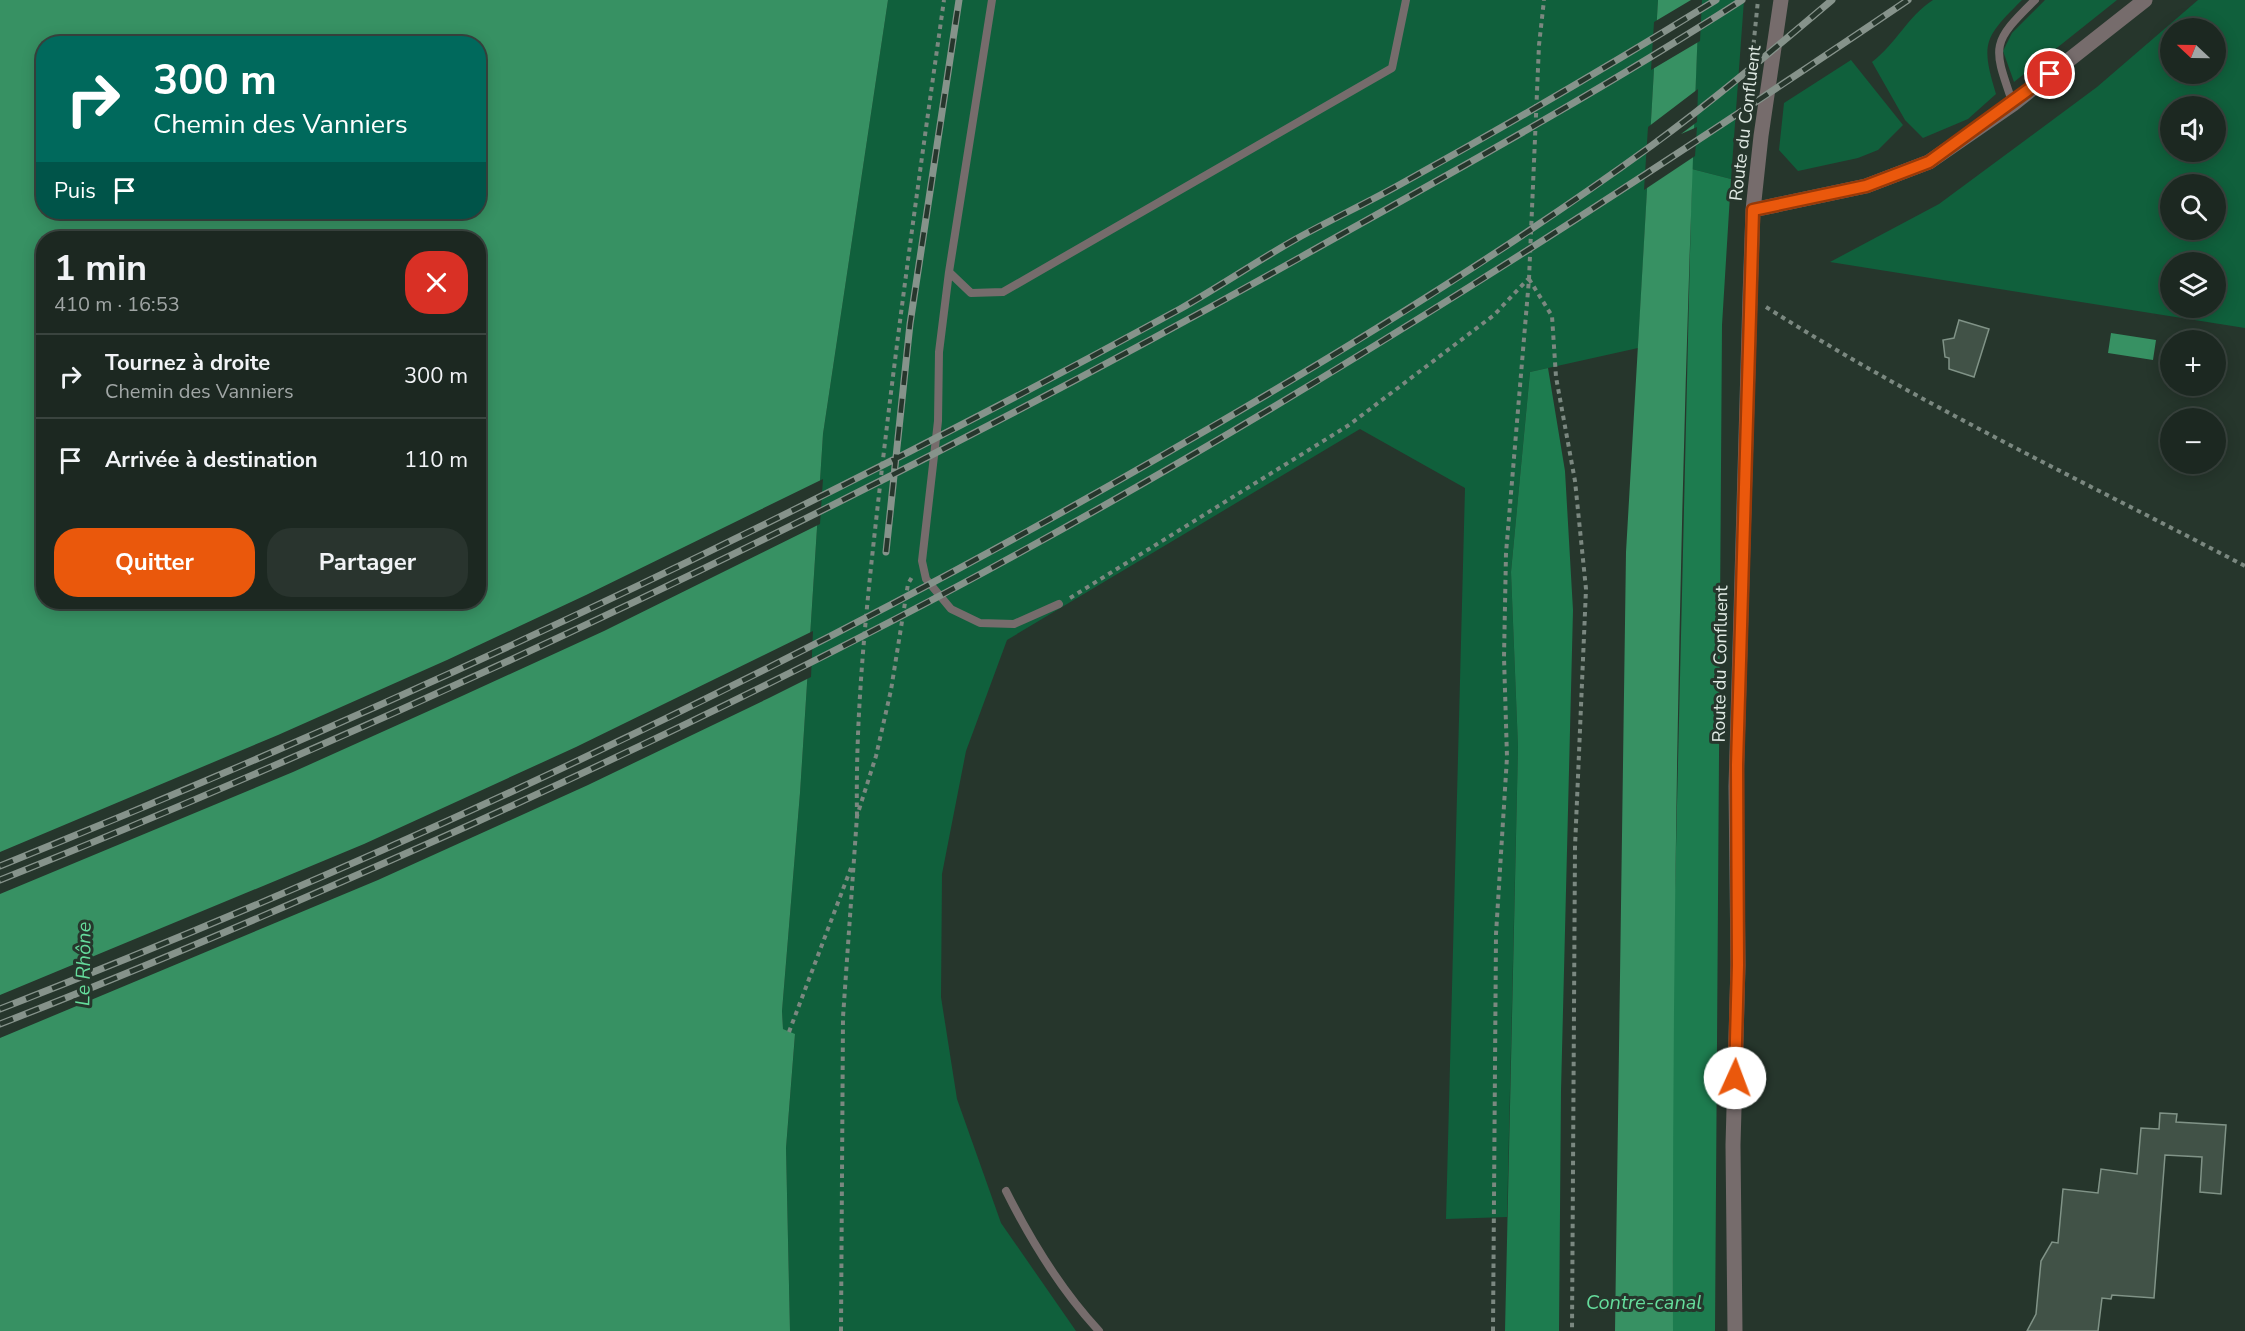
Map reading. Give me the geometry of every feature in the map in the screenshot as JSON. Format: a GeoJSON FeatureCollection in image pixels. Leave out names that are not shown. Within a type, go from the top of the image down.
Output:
{"type":"FeatureCollection","features":[{"type":"Feature","properties":{"kind":"street","name":"Route du Confluent"},"geometry":{"type":"LineString","coordinates":[[1735,1331],[1733,1145],[1738,965],[1736,787],[1753,210],[1761,135],[1781,0]]}},
{"type":"Feature","properties":{"kind":"street"},"geometry":{"type":"LineString","coordinates":[[1753,210],[1866,186],[1929,162],[2013,104],[2145,0]]}},
{"type":"Feature","properties":{"kind":"lane"},"geometry":{"type":"LineString","coordinates":[[992,0],[949,272],[939,352],[938,421],[922,561],[926,579],[951,609],[980,622],[1014,624],[1059,604]]}},
{"type":"Feature","properties":{"kind":"lane"},"geometry":{"type":"LineString","coordinates":[[949,272],[971,293],[1003,292],[1392,68],[1406,0]]}},
{"type":"Feature","properties":{"kind":"lane"},"geometry":{"type":"LineString","coordinates":[[2013,104],[1997,48],[2004,33],[2035,0]]}},
{"type":"Feature","properties":{"kind":"lane"},"geometry":{"type":"LineString","coordinates":[[1006,1191],[1027,1232],[1080,1310],[1099,1331]]}},
{"type":"Feature","properties":{"kind":"path"},"geometry":{"type":"LineString","coordinates":[[841,1331],[843,1017],[857,816],[856,759],[874,540],[905,274],[944,0]]}},
{"type":"Feature","properties":{"kind":"path"},"geometry":{"type":"LineString","coordinates":[[1493,1331],[1496,934],[1508,757],[1504,657],[1506,553],[1528,279],[1539,45],[1544,0]]}},
{"type":"Feature","properties":{"kind":"path"},"geometry":{"type":"LineString","coordinates":[[1059,604],[1349,425],[1494,315],[1528,279]]}},
{"type":"Feature","properties":{"kind":"path"},"geometry":{"type":"LineString","coordinates":[[1528,279],[1552,316],[1556,377],[1575,482],[1586,589],[1575,847],[1572,1331]]}},
{"type":"Feature","properties":{"kind":"path"},"geometry":{"type":"LineString","coordinates":[[1750,297],[1809,335],[2245,566]]}},
{"type":"Feature","properties":{"kind":"path"},"geometry":{"type":"LineString","coordinates":[[857,816],[876,756],[891,690],[908,584],[922,561]]}},
{"type":"Feature","properties":{"kind":"path"},"geometry":{"type":"LineString","coordinates":[[789,1032],[854,862]]}},
{"type":"Feature","properties":{"kind":"shaded area"},"geometry":{"type":"Polygon","coordinates":[[[888,0],[1658,0],[1638,348],[1530,372],[1511,572],[1518,747],[1507,1217],[1446,1219],[1465,488],[1360,429],[1007,640],[966,751],[942,874],[941,997],[957,1099],[1001,1223],[1076,1331],[790,1331],[786,1148],[795,1035],[783,1029],[782,1011],[800,793],[823,434],[888,0]]]}},
{"type":"Feature","properties":{"kind":"shaded area"},"geometry":{"type":"Polygon","coordinates":[[[1699,0],[1744,0],[1731,179],[1692,169],[1699,0]]]}},
{"type":"Feature","properties":{"kind":"shaded area"},"geometry":{"type":"Polygon","coordinates":[[[1933,0],[2022,0],[2000,23],[1989,41],[1988,63],[1996,94],[1968,119],[1923,138],[1905,120],[1872,62],[1916,14],[1933,0]]]}},
{"type":"Feature","properties":{"kind":"shaded area"},"geometry":{"type":"Polygon","coordinates":[[[2045,0],[2117,0],[2014,82],[2003,51],[2012,33],[2045,0]]]}},
{"type":"Feature","properties":{"kind":"shaded area"},"geometry":{"type":"Polygon","coordinates":[[[2198,0],[2245,0],[2245,328],[2182,318],[2226,318],[2226,252],[2160,252],[2160,314],[1830,262],[1939,204],[2097,87],[2160,33],[2160,84],[2226,84],[2226,18],[2177,18],[2198,0]]]}},
{"type":"Feature","properties":{"kind":"shaded area"},"geometry":{"type":"Polygon","coordinates":[[[1851,60],[1903,125],[1878,150],[1858,158],[1798,171],[1779,150],[1784,103],[1851,60]]]}},
{"type":"Feature","properties":{"kind":"shaded area"},"geometry":{"type":"Polygon","coordinates":[[[1692,169],[1731,179],[1722,325],[1715,1331],[1673,1331],[1673,975],[1692,169]]]}},
{"type":"Feature","properties":{"kind":"shaded area"},"geometry":{"type":"Polygon","coordinates":[[[1548,368],[1565,471],[1573,610],[1561,1091],[1559,1331],[1505,1331],[1518,747],[1511,572],[1530,372],[1548,368]]]}},
{"type":"Feature","properties":{"kind":"water","name":"Le Rhône"},"geometry":{"type":"Polygon","coordinates":[[[0,0],[888,0],[823,434],[800,793],[782,1011],[783,1029],[795,1034],[786,1148],[790,1331],[0,1331],[0,0]]]}},
{"type":"Feature","properties":{"kind":"water","name":"Contre-canal"},"geometry":{"type":"Polygon","coordinates":[[[1658,0],[1699,0],[1687,332],[1679,665],[1674,998],[1673,1331],[1615,1331],[1626,552],[1658,0]]]}},
{"type":"Feature","properties":{"kind":"water"},"geometry":{"type":"Polygon","coordinates":[[[2111,333],[2156,340],[2153,360],[2108,353],[2111,333]]]}},
{"type":"Feature","properties":{"kind":"pier"},"geometry":{"type":"Polygon","coordinates":[[[1691,0],[1702,0],[1700,41],[1651,70],[1654,22],[1691,0]]]}},
{"type":"Feature","properties":{"kind":"pier"},"geometry":{"type":"Polygon","coordinates":[[[1698,89],[1697,122],[1681,134],[1697,127],[1695,156],[1644,190],[1648,127],[1698,89]]]}},
{"type":"Feature","properties":{"kind":"pier"},"geometry":{"type":"Polygon","coordinates":[[[823,479],[820,524],[604,631],[462,696],[293,772],[0,894],[0,852],[278,735],[447,660],[823,479]]]}},
{"type":"Feature","properties":{"kind":"pier"},"geometry":{"type":"Polygon","coordinates":[[[813,631],[811,677],[588,785],[378,880],[0,1038],[0,995],[364,844],[576,747],[813,631]]]}},
{"type":"Feature","properties":{"kind":"building"},"geometry":{"type":"Polygon","coordinates":[[[1959,320],[1989,329],[1974,377],[1949,369],[1949,358],[1945,357],[1943,340],[1954,338],[1959,320]]]}},
{"type":"Feature","properties":{"kind":"building"},"geometry":{"type":"Polygon","coordinates":[[[2160,1113],[2177,1114],[2176,1122],[2226,1125],[2221,1194],[2200,1192],[2202,1157],[2165,1155],[2154,1298],[2112,1295],[2111,1299],[2102,1298],[2098,1331],[2027,1331],[2036,1314],[2041,1261],[2052,1242],[2058,1243],[2063,1189],[2098,1193],[2101,1169],[2137,1174],[2141,1128],[2159,1129],[2160,1113]]]}},
{"type":"Feature","properties":{"kind":"railway"},"geometry":{"type":"LineString","coordinates":[[886,552],[910,324],[959,0]]}},
{"type":"Feature","properties":{"kind":"railway"},"geometry":{"type":"LineString","coordinates":[[0,866],[301,740],[450,673],[598,605],[891,461],[1180,309],[1296,239],[1386,192],[1519,117],[1716,0]]}},
{"type":"Feature","properties":{"kind":"railway"},"geometry":{"type":"LineString","coordinates":[[0,880],[332,740],[497,666],[660,590],[822,510],[1143,344],[1301,257],[1579,100],[1742,0]]}},
{"type":"Feature","properties":{"kind":"railway"},"geometry":{"type":"LineString","coordinates":[[0,1009],[300,886],[596,752],[742,681],[1029,531],[1293,379],[1415,305],[1534,227],[1674,129],[1832,0]]}},
{"type":"Feature","properties":{"kind":"railway"},"geometry":{"type":"LineString","coordinates":[[0,1024],[237,927],[472,824],[748,694],[952,589],[1133,489],[1359,356],[1690,145],[1908,0]]}},
{"type":"Feature","properties":{"kind":"route"},"geometry":{"type":"LineString","coordinates":[[1735,1078],[1738,965],[1736,809],[1753,210],[1866,186],[1929,162],[2013,104],[2050,74]]}}]}
